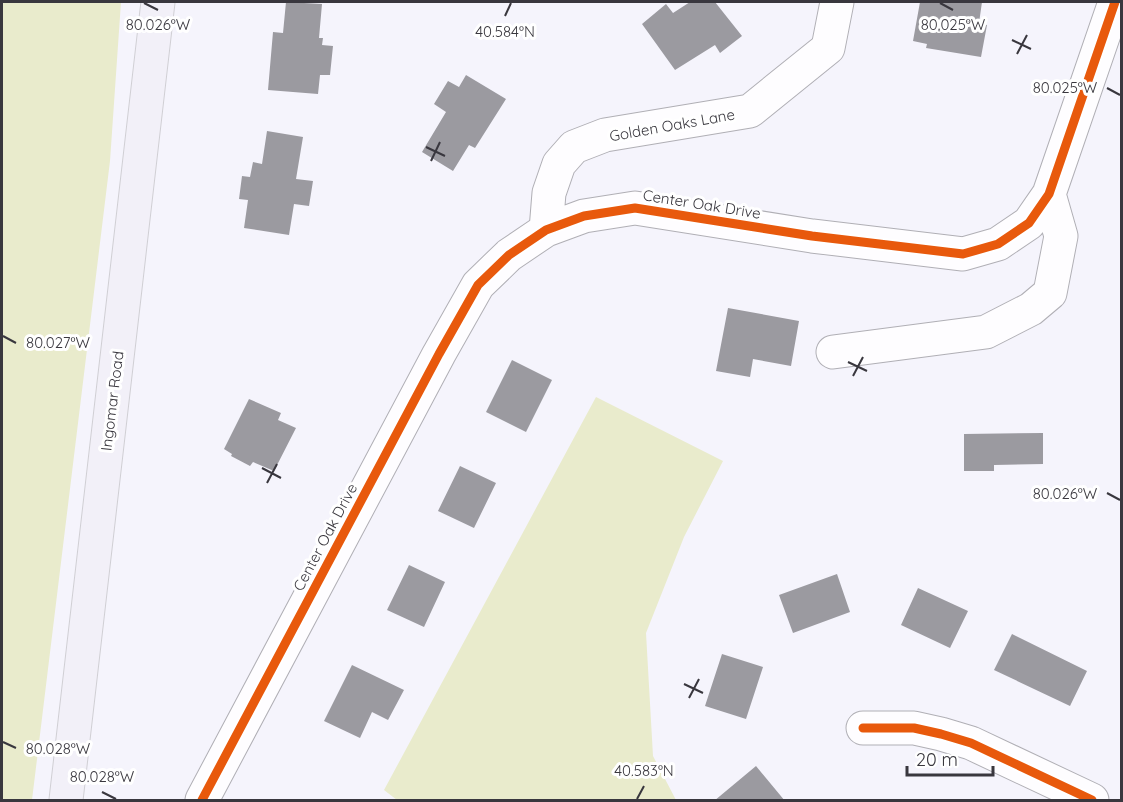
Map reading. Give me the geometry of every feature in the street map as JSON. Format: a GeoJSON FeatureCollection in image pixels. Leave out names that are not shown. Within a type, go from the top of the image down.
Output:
{"type":"FeatureCollection","features":[{"type":"Feature","properties":{"kind":"main road","name":"Ingomar Road"},"geometry":{"type":"LineString","coordinates":[[66,801],[158,2]]}},
{"type":"Feature","properties":{"kind":"street","name":"Golden Oaks Lane"},"geometry":{"type":"LineString","coordinates":[[546,230],[549,193],[559,164],[574,147],[604,135],[750,111],[828,48],[837,2]]}},
{"type":"Feature","properties":{"kind":"street","name":"Center Oak Drive"},"geometry":{"type":"LineString","coordinates":[[202,801],[477,285],[509,255],[546,230],[584,216],[635,208],[812,236],[963,254],[998,244],[1029,223],[1049,194],[1115,2]]}},
{"type":"Feature","properties":{"kind":"street"},"geometry":{"type":"LineString","coordinates":[[833,352],[986,332],[1031,309],[1050,293],[1061,236],[1049,194]]}},
{"type":"Feature","properties":{"kind":"street"},"geometry":{"type":"LineString","coordinates":[[863,728],[914,728],[971,743],[1092,801]]}},
{"type":"Feature","properties":{"kind":"green space"},"geometry":{"type":"Polygon","coordinates":[[[2,2],[121,2],[110,161],[32,800],[2,800],[2,2]]]}},
{"type":"Feature","properties":{"kind":"green space"},"geometry":{"type":"Polygon","coordinates":[[[596,397],[723,461],[684,537],[646,633],[653,756],[676,800],[397,800],[384,790],[596,397]]]}},
{"type":"Feature","properties":{"kind":"building"},"geometry":{"type":"Polygon","coordinates":[[[286,2],[322,4],[319,38],[323,38],[322,45],[333,46],[330,75],[320,75],[318,94],[268,90],[273,32],[283,33],[286,2]]]}},
{"type":"Feature","properties":{"kind":"building"},"geometry":{"type":"Polygon","coordinates":[[[690,2],[715,2],[742,36],[720,53],[715,45],[675,70],[642,24],[666,4],[673,13],[690,2]]]}},
{"type":"Feature","properties":{"kind":"building"},"geometry":{"type":"Polygon","coordinates":[[[920,2],[982,2],[979,23],[987,25],[981,57],[926,48],[927,44],[913,41],[920,2]]]}},
{"type":"Feature","properties":{"kind":"building"},"geometry":{"type":"Polygon","coordinates":[[[466,75],[506,99],[475,148],[469,145],[453,171],[422,152],[446,112],[434,104],[448,81],[459,87],[466,75]]]}},
{"type":"Feature","properties":{"kind":"building"},"geometry":{"type":"Polygon","coordinates":[[[267,131],[303,137],[296,179],[313,181],[309,206],[294,204],[289,235],[244,228],[248,200],[239,199],[242,176],[250,177],[253,162],[262,164],[267,131]]]}},
{"type":"Feature","properties":{"kind":"building"},"geometry":{"type":"Polygon","coordinates":[[[728,308],[799,321],[791,366],[753,359],[750,377],[716,371],[728,308]]]}},
{"type":"Feature","properties":{"kind":"building"},"geometry":{"type":"Polygon","coordinates":[[[512,360],[552,380],[526,432],[486,412],[512,360]]]}},
{"type":"Feature","properties":{"kind":"building"},"geometry":{"type":"Polygon","coordinates":[[[249,399],[281,413],[278,420],[296,428],[274,471],[253,462],[250,466],[231,456],[232,454],[224,449],[249,399]]]}},
{"type":"Feature","properties":{"kind":"building"},"geometry":{"type":"Polygon","coordinates":[[[1043,433],[1043,464],[994,465],[994,471],[964,471],[964,434],[1043,433]]]}},
{"type":"Feature","properties":{"kind":"building"},"geometry":{"type":"Polygon","coordinates":[[[460,466],[496,483],[474,528],[438,511],[460,466]]]}},
{"type":"Feature","properties":{"kind":"building"},"geometry":{"type":"Polygon","coordinates":[[[409,565],[445,582],[424,627],[387,610],[409,565]]]}},
{"type":"Feature","properties":{"kind":"building"},"geometry":{"type":"Polygon","coordinates":[[[837,574],[850,612],[793,633],[779,595],[837,574]]]}},
{"type":"Feature","properties":{"kind":"building"},"geometry":{"type":"Polygon","coordinates":[[[918,588],[968,611],[950,648],[901,625],[918,588]]]}},
{"type":"Feature","properties":{"kind":"building"},"geometry":{"type":"Polygon","coordinates":[[[1012,634],[1087,671],[1070,706],[994,670],[1012,634]]]}},
{"type":"Feature","properties":{"kind":"building"},"geometry":{"type":"Polygon","coordinates":[[[722,654],[763,667],[746,719],[705,706],[722,654]]]}},
{"type":"Feature","properties":{"kind":"building"},"geometry":{"type":"Polygon","coordinates":[[[352,665],[404,690],[388,720],[372,712],[360,738],[324,721],[352,665]]]}},
{"type":"Feature","properties":{"kind":"building"},"geometry":{"type":"Polygon","coordinates":[[[756,766],[785,801],[714,801],[756,766]]]}},
{"type":"Feature","properties":{"kind":"cycle path"},"geometry":{"type":"LineString","coordinates":[[202,800],[439,354],[478,285],[509,255],[546,230],[584,216],[635,208],[812,236],[963,254],[998,244],[1029,223],[1049,194],[1115,2]]}},
{"type":"Feature","properties":{"kind":"cycle path"},"geometry":{"type":"LineString","coordinates":[[863,728],[914,728],[971,743],[1092,800]]}}]}
